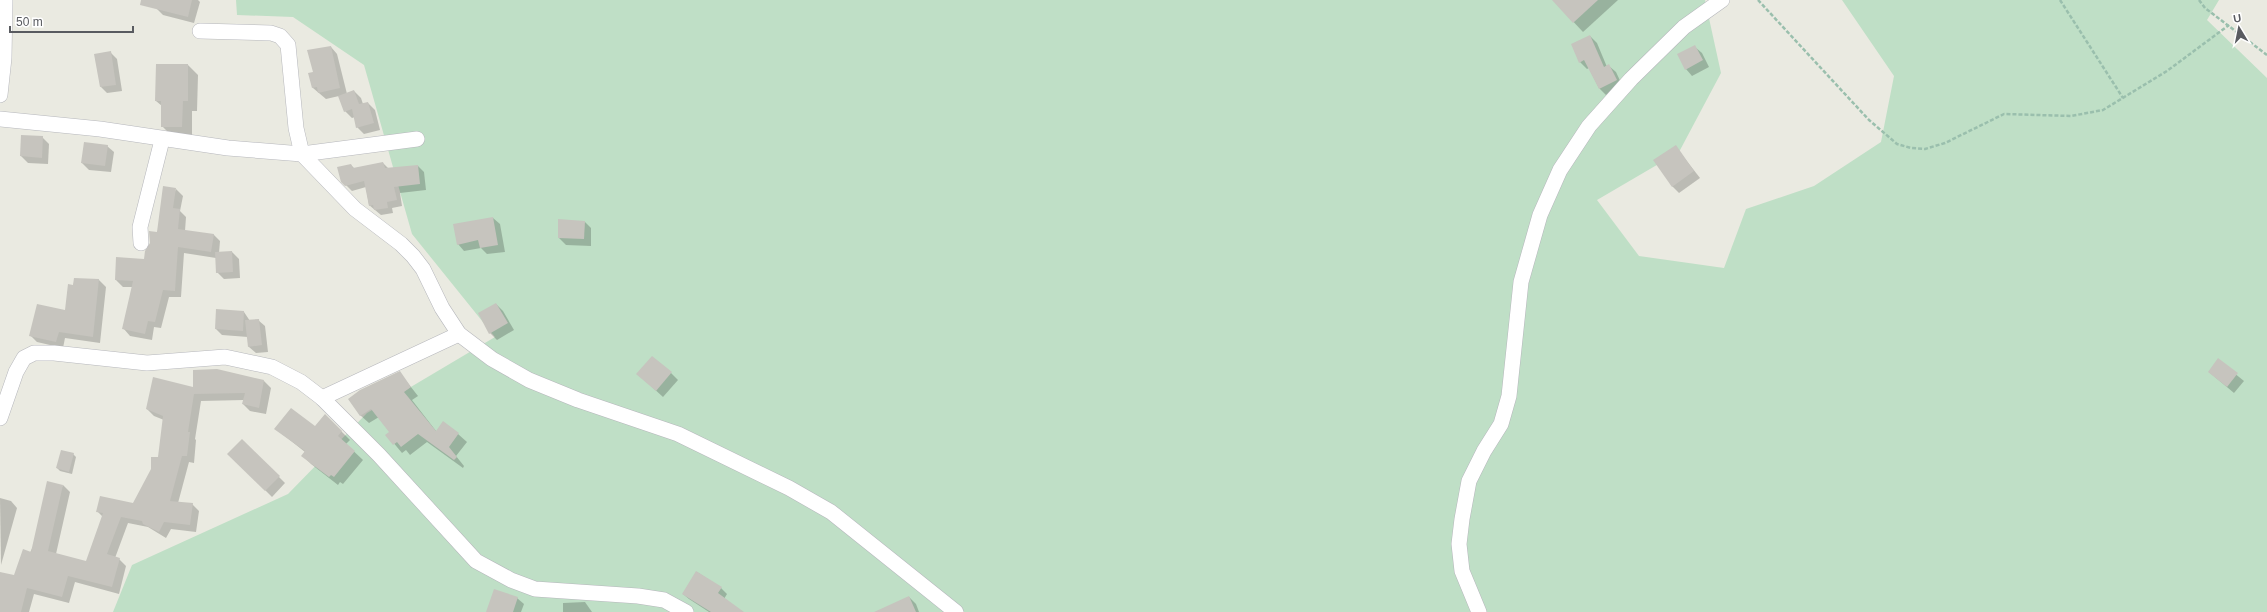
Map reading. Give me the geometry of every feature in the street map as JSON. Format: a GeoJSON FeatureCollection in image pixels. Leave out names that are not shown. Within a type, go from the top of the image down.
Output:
{"type":"FeatureCollection","features":[{"type":"Feature","properties":{"kind":"street"},"geometry":{"type":"LineString","coordinates":[[0,95],[4,58],[5,0]]}},
{"type":"Feature","properties":{"kind":"street"},"geometry":{"type":"LineString","coordinates":[[1479,612],[1462,571],[1459,544],[1462,519],[1469,481],[1484,451],[1501,424],[1509,396],[1521,282],[1540,215],[1560,170],[1589,126],[1631,79],[1684,28],[1722,0]]}},
{"type":"Feature","properties":{"kind":"street"},"geometry":{"type":"LineString","coordinates":[[200,31],[271,33],[285,39],[288,46],[296,128],[302,154],[355,209],[401,244],[413,256],[422,269],[442,308],[459,334],[492,359],[529,380],[578,400],[678,434],[789,488],[831,512],[956,612]]}},
{"type":"Feature","properties":{"kind":"street"},"geometry":{"type":"LineString","coordinates":[[0,119],[100,129],[162,140],[302,154],[417,139]]}},
{"type":"Feature","properties":{"kind":"street"},"geometry":{"type":"LineString","coordinates":[[141,243],[140,227],[162,140]]}},
{"type":"Feature","properties":{"kind":"street"},"geometry":{"type":"LineString","coordinates":[[322,398],[459,334]]}},
{"type":"Feature","properties":{"kind":"street"},"geometry":{"type":"LineString","coordinates":[[0,418],[16,372],[24,358],[34,353],[54,353],[148,363],[225,357],[272,367],[301,382],[322,398],[379,455],[476,561],[511,580],[535,589],[604,595],[638,596],[664,600],[686,612]]}},
{"type":"Feature","properties":{"kind":"path"},"geometry":{"type":"LineString","coordinates":[[1758,0],[1869,120],[1897,144],[1911,148],[1925,149],[1945,143],[2004,114],[2071,116],[2103,110],[2167,72],[2228,25]]}},
{"type":"Feature","properties":{"kind":"path"},"geometry":{"type":"LineString","coordinates":[[2060,0],[2123,98]]}},
{"type":"Feature","properties":{"kind":"path"},"geometry":{"type":"LineString","coordinates":[[2199,0],[2205,8],[2267,55]]}},
{"type":"Feature","properties":{"kind":"green space"},"geometry":{"type":"Polygon","coordinates":[[[236,0],[1705,0],[1721,73],[1679,152],[1597,200],[1639,256],[1724,268],[1746,209],[1814,186],[1881,142],[1894,76],[1842,0],[2219,0],[2207,20],[2267,78],[2267,612],[113,612],[132,565],[288,494],[367,413],[495,337],[412,234],[364,65],[293,17],[237,15],[236,0]]]}},
{"type":"Feature","properties":{"kind":"building"},"geometry":{"type":"Polygon","coordinates":[[[141,0],[192,0],[188,17],[140,5],[141,0]]]}},
{"type":"Feature","properties":{"kind":"building"},"geometry":{"type":"Polygon","coordinates":[[[1552,0],[1598,0],[1573,23],[1552,0]]]}},
{"type":"Feature","properties":{"kind":"building"},"geometry":{"type":"Polygon","coordinates":[[[1590,35],[1604,67],[1609,64],[1617,80],[1599,89],[1584,60],[1579,63],[1571,44],[1590,35]]]}},
{"type":"Feature","properties":{"kind":"building"},"geometry":{"type":"Polygon","coordinates":[[[1695,45],[1703,60],[1685,70],[1677,54],[1695,45]]]}},
{"type":"Feature","properties":{"kind":"building"},"geometry":{"type":"Polygon","coordinates":[[[331,46],[340,88],[318,93],[317,87],[312,88],[308,73],[313,72],[307,50],[331,46]]]}},
{"type":"Feature","properties":{"kind":"building"},"geometry":{"type":"Polygon","coordinates":[[[111,51],[116,85],[100,87],[94,54],[111,51]]]}},
{"type":"Feature","properties":{"kind":"building"},"geometry":{"type":"Polygon","coordinates":[[[156,64],[188,64],[188,101],[183,101],[182,127],[161,127],[161,101],[155,101],[156,64]]]}},
{"type":"Feature","properties":{"kind":"building"},"geometry":{"type":"Polygon","coordinates":[[[354,90],[359,104],[368,102],[374,123],[356,128],[352,109],[344,112],[338,96],[354,90]]]}},
{"type":"Feature","properties":{"kind":"building"},"geometry":{"type":"Polygon","coordinates":[[[21,135],[43,136],[42,158],[20,156],[21,135]]]}},
{"type":"Feature","properties":{"kind":"building"},"geometry":{"type":"Polygon","coordinates":[[[84,142],[108,145],[105,166],[81,163],[84,142]]]}},
{"type":"Feature","properties":{"kind":"building"},"geometry":{"type":"Polygon","coordinates":[[[1676,145],[1694,171],[1672,187],[1653,160],[1676,145]]]}},
{"type":"Feature","properties":{"kind":"building"},"geometry":{"type":"Polygon","coordinates":[[[383,162],[385,168],[418,165],[420,184],[394,187],[397,200],[387,202],[388,208],[374,210],[373,205],[369,206],[364,181],[345,186],[341,182],[337,167],[351,164],[353,168],[383,162]]]}},
{"type":"Feature","properties":{"kind":"building"},"geometry":{"type":"Polygon","coordinates":[[[163,186],[176,188],[173,208],[180,209],[178,229],[214,234],[211,252],[178,247],[175,291],[163,290],[155,322],[148,321],[145,334],[122,329],[133,281],[115,280],[116,257],[144,259],[145,251],[150,243],[149,231],[157,232],[163,186]]]}},
{"type":"Feature","properties":{"kind":"building"},"geometry":{"type":"Polygon","coordinates":[[[493,217],[498,245],[480,248],[478,240],[457,245],[453,224],[493,217]]]}},
{"type":"Feature","properties":{"kind":"building"},"geometry":{"type":"Polygon","coordinates":[[[558,219],[585,221],[584,239],[558,238],[558,219]]]}},
{"type":"Feature","properties":{"kind":"building"},"geometry":{"type":"Polygon","coordinates":[[[232,251],[233,272],[216,273],[215,252],[232,251]]]}},
{"type":"Feature","properties":{"kind":"building"},"geometry":{"type":"Polygon","coordinates":[[[74,278],[99,279],[93,337],[59,332],[56,342],[29,336],[37,304],[65,310],[68,284],[73,285],[74,278]]]}},
{"type":"Feature","properties":{"kind":"building"},"geometry":{"type":"Polygon","coordinates":[[[496,303],[508,323],[489,334],[478,313],[496,303]]]}},
{"type":"Feature","properties":{"kind":"building"},"geometry":{"type":"Polygon","coordinates":[[[216,309],[244,311],[243,331],[215,329],[216,309]]]}},
{"type":"Feature","properties":{"kind":"building"},"geometry":{"type":"Polygon","coordinates":[[[259,319],[262,345],[248,347],[245,320],[259,319]]]}},
{"type":"Feature","properties":{"kind":"building"},"geometry":{"type":"Polygon","coordinates":[[[652,356],[672,372],[656,391],[636,374],[652,356]]]}},
{"type":"Feature","properties":{"kind":"building"},"geometry":{"type":"Polygon","coordinates":[[[2218,358],[2238,373],[2227,387],[2208,372],[2218,358]]]}},
{"type":"Feature","properties":{"kind":"building"},"geometry":{"type":"Polygon","coordinates":[[[217,369],[264,380],[259,408],[242,404],[245,393],[194,394],[188,432],[190,432],[187,456],[182,456],[170,501],[193,503],[190,525],[164,522],[159,532],[143,524],[142,521],[121,517],[107,554],[120,558],[112,587],[68,576],[62,597],[27,588],[21,612],[0,612],[0,572],[14,575],[23,549],[31,552],[47,481],[63,485],[48,551],[86,561],[103,513],[96,512],[100,496],[133,503],[151,469],[151,457],[158,457],[163,416],[146,409],[153,377],[193,387],[193,370],[217,369]]]}},
{"type":"Feature","properties":{"kind":"building"},"geometry":{"type":"Polygon","coordinates":[[[400,371],[411,387],[404,392],[436,431],[443,421],[459,433],[449,447],[457,457],[454,460],[418,434],[401,447],[397,442],[393,445],[385,435],[389,432],[371,409],[360,416],[348,399],[360,390],[400,371]]]}},
{"type":"Feature","properties":{"kind":"building"},"geometry":{"type":"Polygon","coordinates":[[[291,408],[315,426],[325,414],[342,431],[338,436],[355,451],[334,477],[331,475],[329,477],[301,456],[305,451],[274,429],[291,408]]]}},
{"type":"Feature","properties":{"kind":"building"},"geometry":{"type":"Polygon","coordinates":[[[242,439],[280,476],[265,491],[227,454],[242,439]]]}},
{"type":"Feature","properties":{"kind":"building"},"geometry":{"type":"Polygon","coordinates":[[[61,450],[74,453],[69,472],[56,468],[61,450]]]}},
{"type":"Feature","properties":{"kind":"building"},"geometry":{"type":"Polygon","coordinates":[[[696,571],[722,587],[718,593],[744,612],[711,612],[682,594],[696,571]]]}},
{"type":"Feature","properties":{"kind":"building"},"geometry":{"type":"Polygon","coordinates":[[[494,589],[518,597],[513,612],[486,612],[494,589]]]}},
{"type":"Feature","properties":{"kind":"building"},"geometry":{"type":"Polygon","coordinates":[[[909,596],[916,612],[874,612],[909,596]]]}}]}
